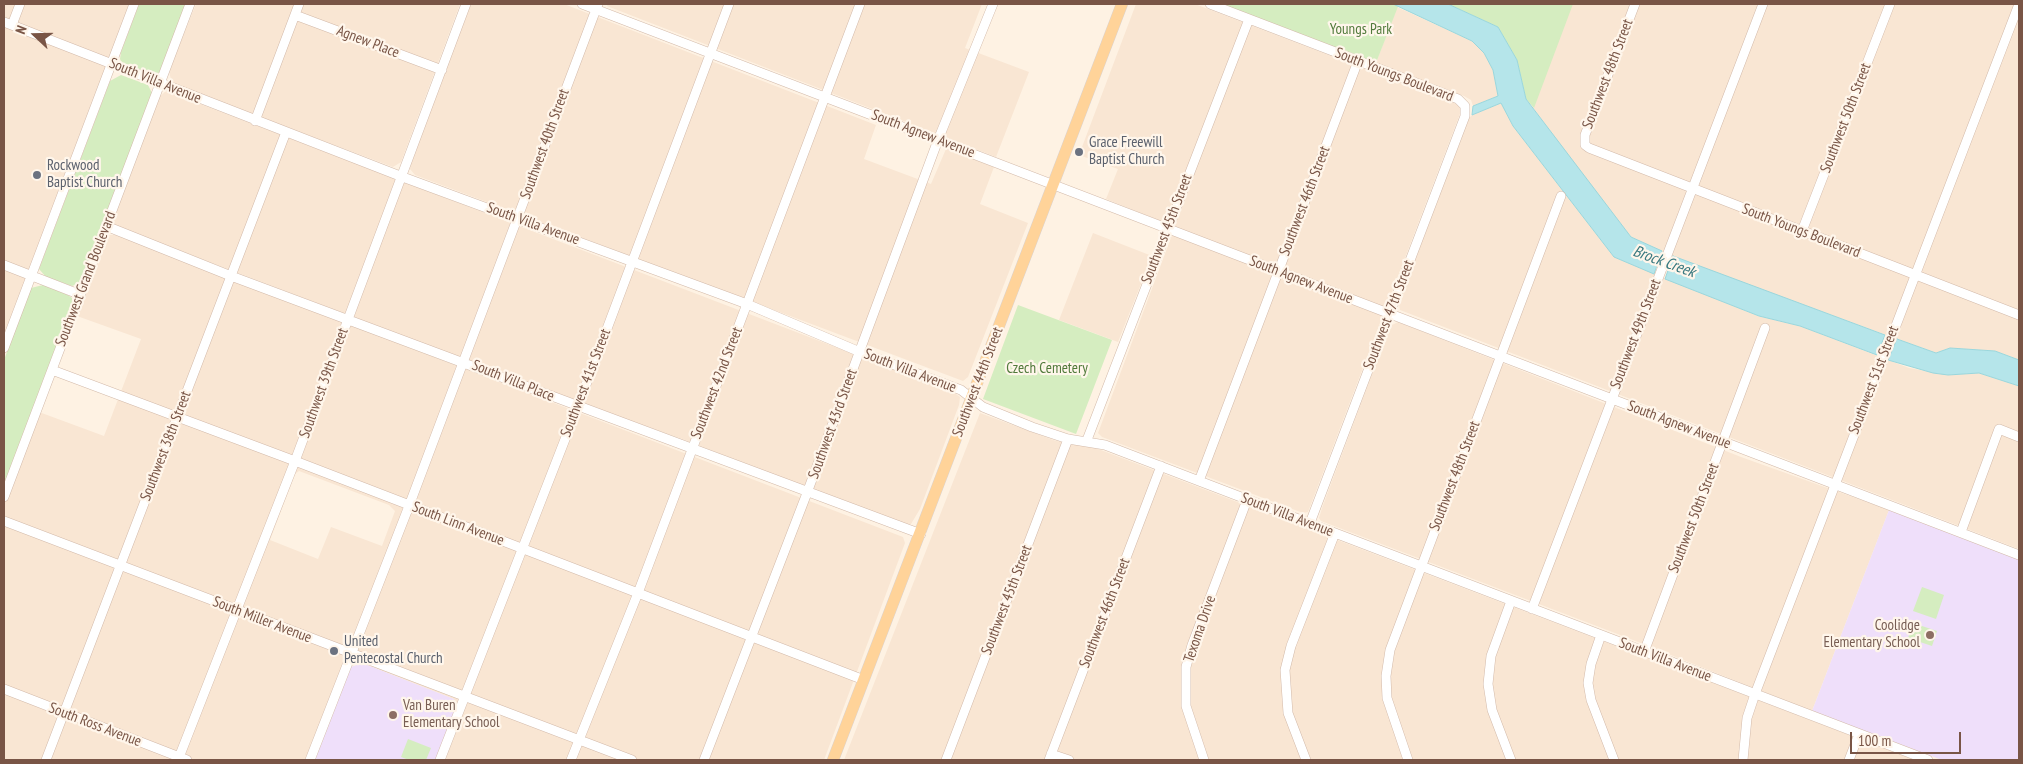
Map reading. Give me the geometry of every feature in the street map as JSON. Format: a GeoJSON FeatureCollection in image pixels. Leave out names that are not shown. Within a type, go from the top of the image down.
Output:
{"type":"FeatureCollection","features":[{"type":"Feature","properties":{"kind":"main road","name":"Southwest 44th Street"},"geometry":{"type":"LineString","coordinates":[[833,760],[1122,4]]}},
{"type":"Feature","properties":{"kind":"street"},"geometry":{"type":"LineString","coordinates":[[8,24],[20,4]]}},
{"type":"Feature","properties":{"kind":"street"},"geometry":{"type":"LineString","coordinates":[[4,348],[134,4]]}},
{"type":"Feature","properties":{"kind":"street","name":"Southwest Grand Boulevard"},"geometry":{"type":"LineString","coordinates":[[4,497],[190,4]]}},
{"type":"Feature","properties":{"kind":"street"},"geometry":{"type":"LineString","coordinates":[[255,121],[299,4]]}},
{"type":"Feature","properties":{"kind":"street","name":"Southwest 39th Street"},"geometry":{"type":"LineString","coordinates":[[181,759],[235,610],[295,461],[400,176],[466,4]]}},
{"type":"Feature","properties":{"kind":"street","name":"South Agnew Avenue"},"geometry":{"type":"LineString","coordinates":[[582,4],[597,6],[710,53],[2019,555]]}},
{"type":"Feature","properties":{"kind":"street","name":"Southwest 41st Street"},"geometry":{"type":"LineString","coordinates":[[440,760],[578,406],[729,4]]}},
{"type":"Feature","properties":{"kind":"street","name":"Southwest 42nd Street"},"geometry":{"type":"LineString","coordinates":[[571,760],[638,593],[860,4]]}},
{"type":"Feature","properties":{"kind":"street","name":"Southwest 43rd Street"},"geometry":{"type":"LineString","coordinates":[[704,760],[808,493],[938,140],[993,4]]}},
{"type":"Feature","properties":{"kind":"street","name":"South Youngs Boulevard"},"geometry":{"type":"LineString","coordinates":[[1210,4],[1458,99],[1465,106]]}},
{"type":"Feature","properties":{"kind":"street","name":"Southwest 48th Street"},"geometry":{"type":"LineString","coordinates":[[1585,145],[1585,135],[1635,4]]}},
{"type":"Feature","properties":{"kind":"street","name":"Southwest 49th Street"},"geometry":{"type":"LineString","coordinates":[[1532,609],[1763,4]]}},
{"type":"Feature","properties":{"kind":"street","name":"Southwest 50th Street"},"geometry":{"type":"LineString","coordinates":[[1802,231],[1890,4]]}},
{"type":"Feature","properties":{"kind":"street","name":"Southwest 51st Street"},"geometry":{"type":"LineString","coordinates":[[1743,760],[1747,718],[1754,694],[2019,4]]}},
{"type":"Feature","properties":{"kind":"street","name":"Southwest 40th Street"},"geometry":{"type":"LineString","coordinates":[[310,760],[409,506],[597,6]]}},
{"type":"Feature","properties":{"kind":"street","name":"Agnew Place"},"geometry":{"type":"LineString","coordinates":[[295,15],[442,70]]}},
{"type":"Feature","properties":{"kind":"street","name":"Southwest 45th Street"},"geometry":{"type":"LineString","coordinates":[[1087,440],[1249,19]]}},
{"type":"Feature","properties":{"kind":"street","name":"South Villa Avenue"},"geometry":{"type":"LineString","coordinates":[[8,24],[400,176],[747,304],[860,352],[961,390],[983,407],[1068,439],[1087,440],[1105,445],[1928,760]]}},
{"type":"Feature","properties":{"kind":"street","name":"Southwest 46th Street"},"geometry":{"type":"LineString","coordinates":[[1199,481],[1358,61]]}},
{"type":"Feature","properties":{"kind":"street","name":"Southwest 47th Street"},"geometry":{"type":"LineString","coordinates":[[1310,524],[1465,116],[1465,106]]}},
{"type":"Feature","properties":{"kind":"street","name":"Southwest 38th Street"},"geometry":{"type":"LineString","coordinates":[[46,760],[286,132]]}},
{"type":"Feature","properties":{"kind":"street","name":"South Youngs Boulevard"},"geometry":{"type":"LineString","coordinates":[[1585,145],[1595,152],[2019,314]]}},
{"type":"Feature","properties":{"kind":"street","name":"Southwest 48th Street"},"geometry":{"type":"LineString","coordinates":[[1408,760],[1390,710],[1386,676],[1394,637],[1561,196]]}},
{"type":"Feature","properties":{"kind":"street","name":"South Villa Place"},"geometry":{"type":"LineString","coordinates":[[106,226],[231,276],[464,361],[578,406],[921,534]]}},
{"type":"Feature","properties":{"kind":"street"},"geometry":{"type":"LineString","coordinates":[[4,265],[81,294]]}},
{"type":"Feature","properties":{"kind":"street","name":"Southwest 50th Street"},"geometry":{"type":"LineString","coordinates":[[1644,652],[1765,328]]}},
{"type":"Feature","properties":{"kind":"street","name":"South Linn Avenue"},"geometry":{"type":"LineString","coordinates":[[52,370],[176,419],[295,461],[752,635],[864,680]]}},
{"type":"Feature","properties":{"kind":"street"},"geometry":{"type":"LineString","coordinates":[[1960,532],[2000,429],[2019,437]]}},
{"type":"Feature","properties":{"kind":"street","name":"Southwest 45th Street"},"geometry":{"type":"LineString","coordinates":[[946,760],[1068,439]]}},
{"type":"Feature","properties":{"kind":"street","name":"Southwest 46th Street"},"geometry":{"type":"LineString","coordinates":[[1050,757],[1161,466]]}},
{"type":"Feature","properties":{"kind":"street","name":"Texoma Drive"},"geometry":{"type":"LineString","coordinates":[[1204,760],[1186,706],[1186,668],[1192,645],[1247,500]]}},
{"type":"Feature","properties":{"kind":"street","name":"South Miller Avenue"},"geometry":{"type":"LineString","coordinates":[[4,521],[464,696],[579,742],[632,760]]}},
{"type":"Feature","properties":{"kind":"street"},"geometry":{"type":"LineString","coordinates":[[1306,760],[1288,714],[1285,670],[1291,646],[1334,533]]}},
{"type":"Feature","properties":{"kind":"street"},"geometry":{"type":"LineString","coordinates":[[1511,601],[1491,656],[1488,684],[1492,710],[1511,760]]}},
{"type":"Feature","properties":{"kind":"street"},"geometry":{"type":"LineString","coordinates":[[1601,635],[1590,664],[1588,683],[1592,700],[1614,760]]}},
{"type":"Feature","properties":{"kind":"street","name":"South Ross Avenue"},"geometry":{"type":"LineString","coordinates":[[4,689],[181,759]]}},
{"type":"Feature","properties":{"kind":"street"},"geometry":{"type":"LineString","coordinates":[[1849,760],[1859,734]]}},
{"type":"Feature","properties":{"kind":"street"},"geometry":{"type":"LineString","coordinates":[[1050,757],[1069,760]]}},
{"type":"Feature","properties":{"kind":"shaded area"},"geometry":{"type":"Polygon","coordinates":[[[4,4],[130,4],[4,336],[4,4]]]}},
{"type":"Feature","properties":{"kind":"shaded area"},"geometry":{"type":"Polygon","coordinates":[[[196,4],[460,4],[401,162],[393,167],[172,84],[169,71],[196,4]]]}},
{"type":"Feature","properties":{"kind":"shaded area"},"geometry":{"type":"Polygon","coordinates":[[[471,4],[564,4],[876,125],[864,159],[931,184],[946,149],[994,167],[980,204],[1028,223],[968,377],[963,381],[415,175],[410,169],[411,162],[471,4]]]}},
{"type":"Feature","properties":{"kind":"shaded area"},"geometry":{"type":"Polygon","coordinates":[[[608,4],[982,4],[965,48],[1029,72],[996,157],[607,6],[608,4]]]}},
{"type":"Feature","properties":{"kind":"shaded area"},"geometry":{"type":"Polygon","coordinates":[[[1136,4],[1195,4],[1459,105],[1461,111],[1308,512],[1303,513],[1102,437],[1098,433],[1175,227],[1106,199],[1118,169],[1079,155],[1136,4]]]}},
{"type":"Feature","properties":{"kind":"shaded area"},"geometry":{"type":"Polygon","coordinates":[[[1572,4],[2019,4],[2019,360],[1995,351],[1950,348],[1936,353],[1685,262],[1631,237],[1577,169],[1532,106],[1572,4]]]}},
{"type":"Feature","properties":{"kind":"shaded area"},"geometry":{"type":"Polygon","coordinates":[[[1397,7],[1472,41],[1484,53],[1493,70],[1498,96],[1473,106],[1471,100],[1464,96],[1376,63],[1397,7]]]}},
{"type":"Feature","properties":{"kind":"shaded area"},"geometry":{"type":"Polygon","coordinates":[[[166,91],[953,392],[960,397],[959,405],[920,509],[911,524],[906,526],[685,440],[566,398],[115,226],[112,223],[158,98],[166,91]]]}},
{"type":"Feature","properties":{"kind":"shaded area"},"geometry":{"type":"Polygon","coordinates":[[[1501,103],[1513,126],[1614,257],[1758,316],[1800,326],[1909,368],[1948,375],[1979,373],[2019,386],[2019,549],[1400,310],[1399,302],[1469,118],[1501,103]]]}},
{"type":"Feature","properties":{"kind":"shaded area"},"geometry":{"type":"Polygon","coordinates":[[[1093,233],[1152,256],[1118,342],[1059,320],[1093,233]]]}},
{"type":"Feature","properties":{"kind":"shaded area"},"geometry":{"type":"Polygon","coordinates":[[[107,235],[116,235],[903,537],[905,543],[824,760],[437,760],[454,699],[359,662],[351,667],[315,760],[4,760],[4,505],[39,412],[104,436],[141,339],[77,316],[107,235]],[[299,471],[295,474],[270,540],[318,559],[331,527],[382,546],[395,511],[389,505],[299,471]]]}},
{"type":"Feature","properties":{"kind":"shaded area"},"geometry":{"type":"Polygon","coordinates":[[[1398,322],[1741,457],[1889,510],[1812,711],[1628,638],[1321,521],[1319,518],[1322,508],[1390,326],[1398,322]]]}},
{"type":"Feature","properties":{"kind":"shaded area"},"geometry":{"type":"Polygon","coordinates":[[[980,413],[1056,441],[1093,447],[1915,760],[844,760],[980,413]]]}},
{"type":"Feature","properties":{"kind":"shaded area","name":"Coolidge Elementary School"},"geometry":{"type":"Polygon","coordinates":[[[1889,510],[2019,559],[2019,760],[1942,760],[1812,711],[1889,510]]]}},
{"type":"Feature","properties":{"kind":"shaded area","name":"Van Buren Elementary School"},"geometry":{"type":"Polygon","coordinates":[[[362,663],[454,699],[457,705],[437,760],[315,760],[351,667],[362,663]]]}},
{"type":"Feature","properties":{"kind":"green space"},"geometry":{"type":"Polygon","coordinates":[[[139,4],[186,4],[161,71],[156,75],[122,63],[120,59],[139,4]]]}},
{"type":"Feature","properties":{"kind":"green space","name":"Youngs Park"},"geometry":{"type":"Polygon","coordinates":[[[1222,4],[1399,4],[1376,63],[1222,4]]]}},
{"type":"Feature","properties":{"kind":"green space"},"geometry":{"type":"Polygon","coordinates":[[[1448,4],[1573,4],[1534,108],[1526,99],[1517,60],[1498,27],[1448,4]]]}},
{"type":"Feature","properties":{"kind":"green space"},"geometry":{"type":"Polygon","coordinates":[[[121,75],[148,85],[153,95],[80,283],[72,286],[46,277],[39,269],[110,81],[121,75]]]}},
{"type":"Feature","properties":{"kind":"green space"},"geometry":{"type":"Polygon","coordinates":[[[43,285],[68,295],[72,298],[72,306],[4,485],[4,360],[31,288],[43,285]]]}},
{"type":"Feature","properties":{"kind":"green space","name":"Czech Cemetery"},"geometry":{"type":"Polygon","coordinates":[[[1018,305],[1112,340],[1076,434],[983,399],[1018,305]]]}},
{"type":"Feature","properties":{"kind":"green space"},"geometry":{"type":"Polygon","coordinates":[[[1922,587],[1944,595],[1936,619],[1913,611],[1922,587]]]}},
{"type":"Feature","properties":{"kind":"green space"},"geometry":{"type":"Polygon","coordinates":[[[1913,623],[1937,631],[1932,646],[1908,638],[1913,623]]]}},
{"type":"Feature","properties":{"kind":"green space"},"geometry":{"type":"Polygon","coordinates":[[[408,739],[431,748],[426,760],[409,760],[401,757],[408,739]]]}},
{"type":"Feature","properties":{"kind":"water","name":"Brock Creek"},"geometry":{"type":"Polygon","coordinates":[[[1393,4],[1448,4],[1498,27],[1517,60],[1526,99],[1631,237],[1662,251],[1654,274],[1614,257],[1513,126],[1501,103],[1472,115],[1473,106],[1498,96],[1493,70],[1484,53],[1472,41],[1393,4]]]}},
{"type":"Feature","properties":{"kind":"water","name":"Brock Creek"},"geometry":{"type":"Polygon","coordinates":[[[1673,256],[1885,335],[1877,355],[1800,326],[1759,316],[1665,279],[1673,256]]]}},
{"type":"Feature","properties":{"kind":"water"},"geometry":{"type":"Polygon","coordinates":[[[1897,339],[1936,353],[1950,348],[1995,351],[2019,360],[2019,386],[1979,373],[1948,375],[1933,373],[1888,360],[1897,339]]]}},
{"type":"Feature","properties":{"kind":"place","name":"Grace Freewill Baptist Church"},"geometry":{"type":"Point","coordinates":[1079,152]}},
{"type":"Feature","properties":{"kind":"place","name":"Rockwood Baptist Church"},"geometry":{"type":"Point","coordinates":[37,175]}},
{"type":"Feature","properties":{"kind":"place","name":"Coolidge Elementary School"},"geometry":{"type":"Point","coordinates":[1930,635]}},
{"type":"Feature","properties":{"kind":"place","name":"United Pentecostal Church"},"geometry":{"type":"Point","coordinates":[334,651]}},
{"type":"Feature","properties":{"kind":"place","name":"Van Buren Elementary School"},"geometry":{"type":"Point","coordinates":[393,715]}}]}
